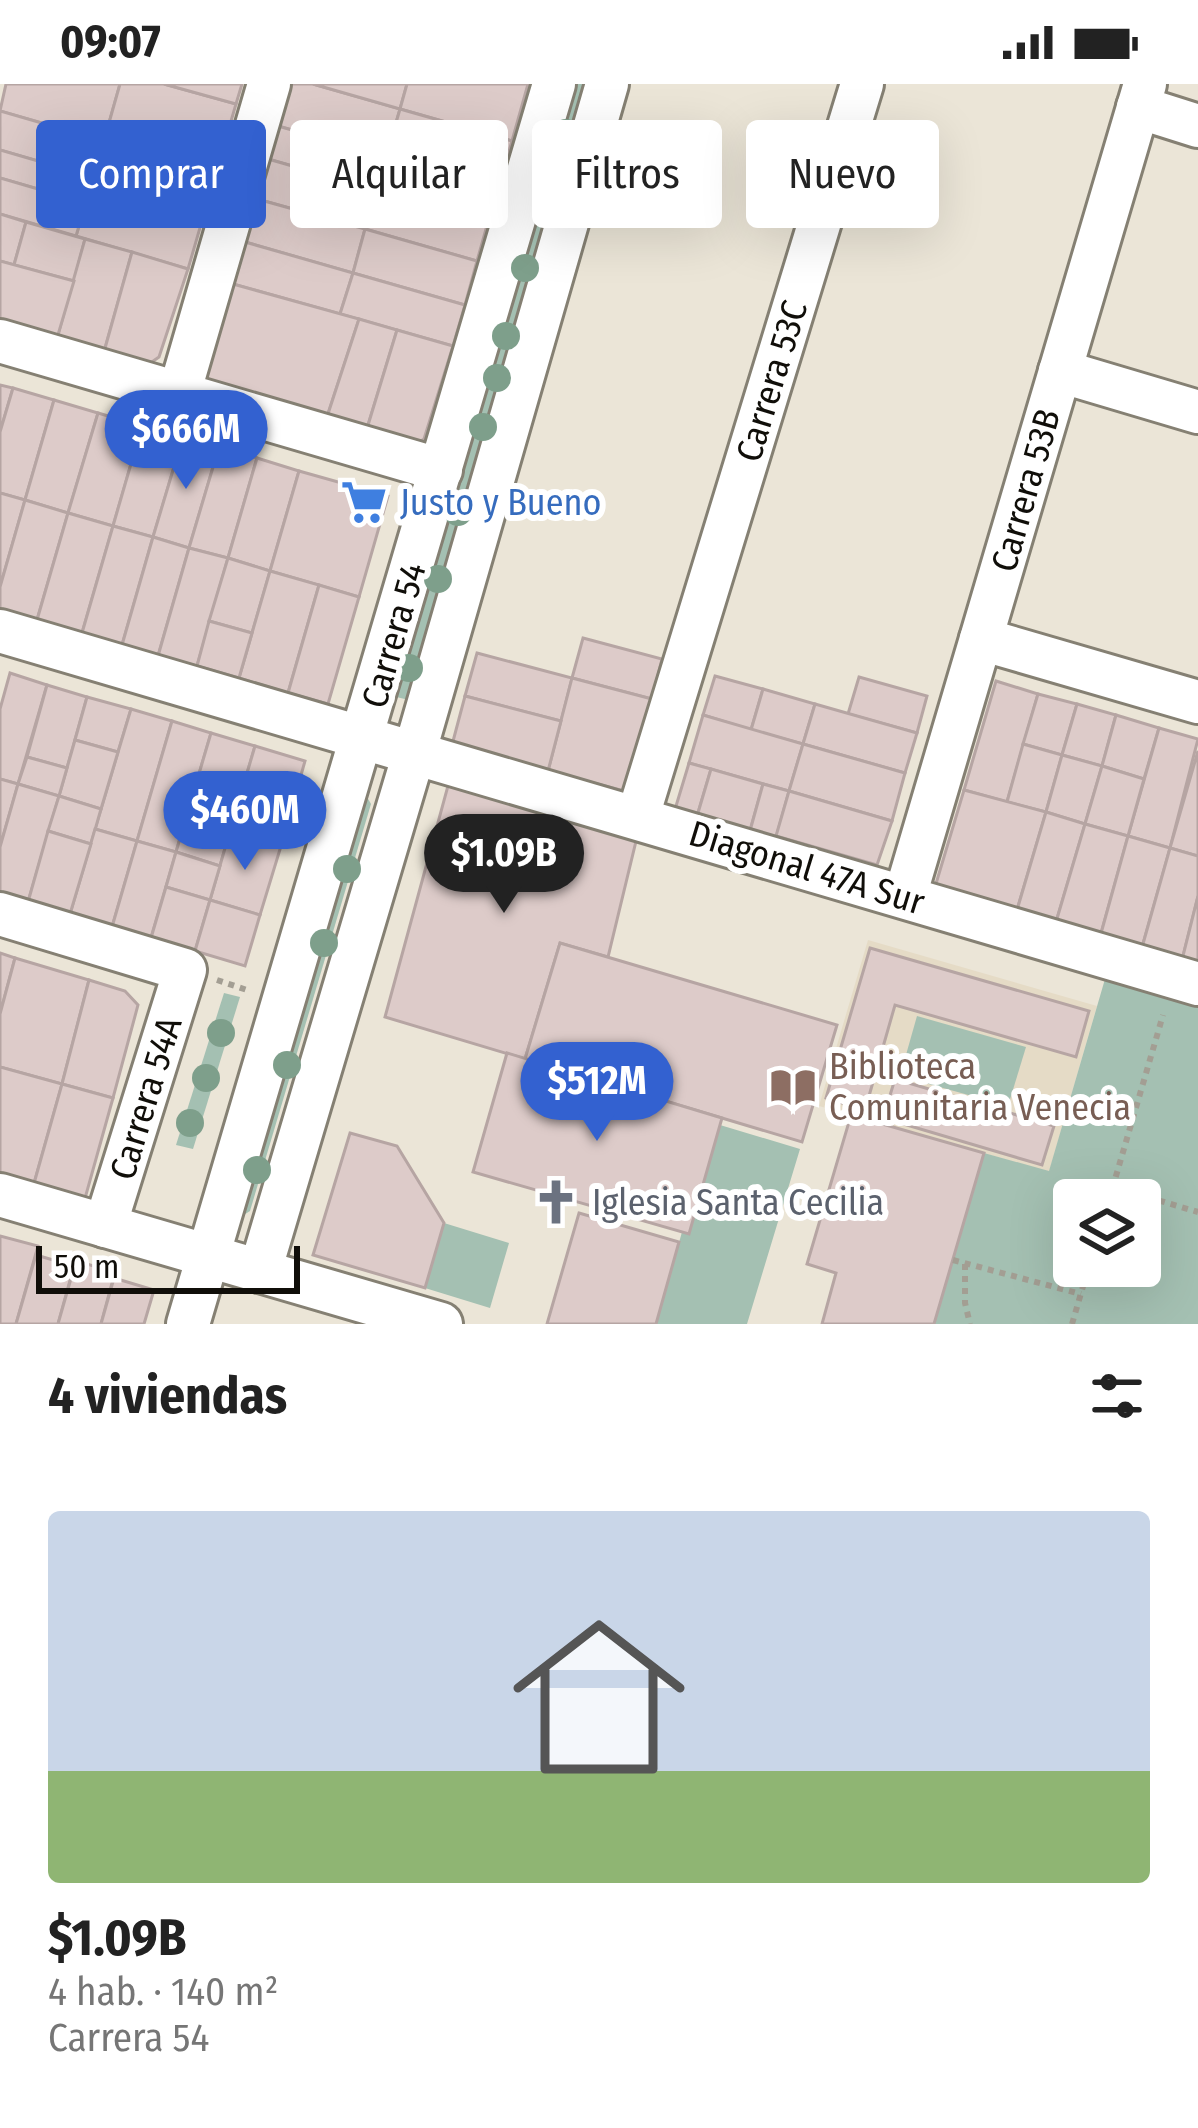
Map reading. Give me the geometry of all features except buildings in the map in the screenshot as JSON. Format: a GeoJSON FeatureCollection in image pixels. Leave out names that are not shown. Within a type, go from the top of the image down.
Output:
{"type":"FeatureCollection","features":[{"type":"Feature","properties":{"kind":"street"},"geometry":{"type":"LineString","coordinates":[[179,394],[269,84]]}},
{"type":"Feature","properties":{"kind":"street","name":"Carrera 54"},"geometry":{"type":"LineString","coordinates":[[188,1324],[554,84]]}},
{"type":"Feature","properties":{"kind":"street","name":"Carrera 54"},"geometry":{"type":"LineString","coordinates":[[260,1271],[607,84]]}},
{"type":"Feature","properties":{"kind":"street","name":"Carrera 53C"},"geometry":{"type":"LineString","coordinates":[[638,817],[862,84]]}},
{"type":"Feature","properties":{"kind":"street"},"geometry":{"type":"LineString","coordinates":[[1141,96],[1198,126]]}},
{"type":"Feature","properties":{"kind":"street","name":"Carrera 53B"},"geometry":{"type":"LineString","coordinates":[[905,896],[1141,96]]}},
{"type":"Feature","properties":{"kind":"street"},"geometry":{"type":"LineString","coordinates":[[518,207],[556,261]]}},
{"type":"Feature","properties":{"kind":"street"},"geometry":{"type":"LineString","coordinates":[[0,341],[441,470]]}},
{"type":"Feature","properties":{"kind":"street"},"geometry":{"type":"LineString","coordinates":[[1060,371],[1198,412]]}},
{"type":"Feature","properties":{"kind":"street","name":"Diagonal 47A Sur"},"geometry":{"type":"LineString","coordinates":[[0,631],[1186,980]]}},
{"type":"Feature","properties":{"kind":"street"},"geometry":{"type":"LineString","coordinates":[[980,640],[1198,702]]}},
{"type":"Feature","properties":{"kind":"street","name":"Carrera 54A"},"geometry":{"type":"LineString","coordinates":[[0,914],[185,970],[105,1226]]}},
{"type":"Feature","properties":{"kind":"street"},"geometry":{"type":"LineString","coordinates":[[0,1195],[441,1324]]}},
{"type":"Feature","properties":{"kind":"path"},"geometry":{"type":"LineString","coordinates":[[1116,1179],[1186,980]]}},
{"type":"Feature","properties":{"kind":"path"},"geometry":{"type":"LineString","coordinates":[[1161,1201],[1198,1212]]}},
{"type":"Feature","properties":{"kind":"path"},"geometry":{"type":"LineString","coordinates":[[952,1260],[1081,1294]]}},
{"type":"Feature","properties":{"kind":"path"},"geometry":{"type":"LineString","coordinates":[[965,1264],[964,1303],[970,1324]]}},
{"type":"Feature","properties":{"kind":"path"},"geometry":{"type":"LineString","coordinates":[[1072,1324],[1083,1287]]}},
{"type":"Feature","properties":{"kind":"shaded area"},"geometry":{"type":"Polygon","coordinates":[[[868,940],[1097,1006],[1049,1172],[819,1106],[868,940]]]}},
{"type":"Feature","properties":{"kind":"green space"},"geometry":{"type":"Polygon","coordinates":[[[571,84],[587,84],[577,120],[560,120],[571,84]]]}},
{"type":"Feature","properties":{"kind":"green space"},"geometry":{"type":"Polygon","coordinates":[[[532,217],[532,228],[545,228],[409,700],[392,696],[532,217]]]}},
{"type":"Feature","properties":{"kind":"green space"},"geometry":{"type":"Polygon","coordinates":[[[367,797],[371,804],[250,1211],[242,1216],[239,1213],[367,797]]]}},
{"type":"Feature","properties":{"kind":"green space"},"geometry":{"type":"Polygon","coordinates":[[[1105,979],[1198,1006],[1198,1324],[934,1324],[984,1153],[1049,1171],[1105,979]]]}},
{"type":"Feature","properties":{"kind":"green space"},"geometry":{"type":"Polygon","coordinates":[[[224,993],[240,997],[193,1149],[176,1145],[224,993]]]}},
{"type":"Feature","properties":{"kind":"green space"},"geometry":{"type":"Polygon","coordinates":[[[917,1016],[1026,1047],[1008,1106],[900,1076],[917,1016]]]}},
{"type":"Feature","properties":{"kind":"green space"},"geometry":{"type":"Polygon","coordinates":[[[720,1125],[800,1149],[747,1324],[656,1324],[682,1232],[689,1233],[720,1125]]]}},
{"type":"Feature","properties":{"kind":"green space"},"geometry":{"type":"Polygon","coordinates":[[[444,1223],[509,1243],[490,1308],[425,1288],[444,1223]]]}},
{"type":"Feature","properties":{"kind":"place","name":"Justo y Bueno"},"geometry":{"type":"Point","coordinates":[364,502]}},
{"type":"Feature","properties":{"kind":"place","name":"Biblioteca Comunitaria Venecia"},"geometry":{"type":"Point","coordinates":[793,1087]}},
{"type":"Feature","properties":{"kind":"place","name":"Iglesia Santa Cecilia"},"geometry":{"type":"Point","coordinates":[556,1202]}}]}
